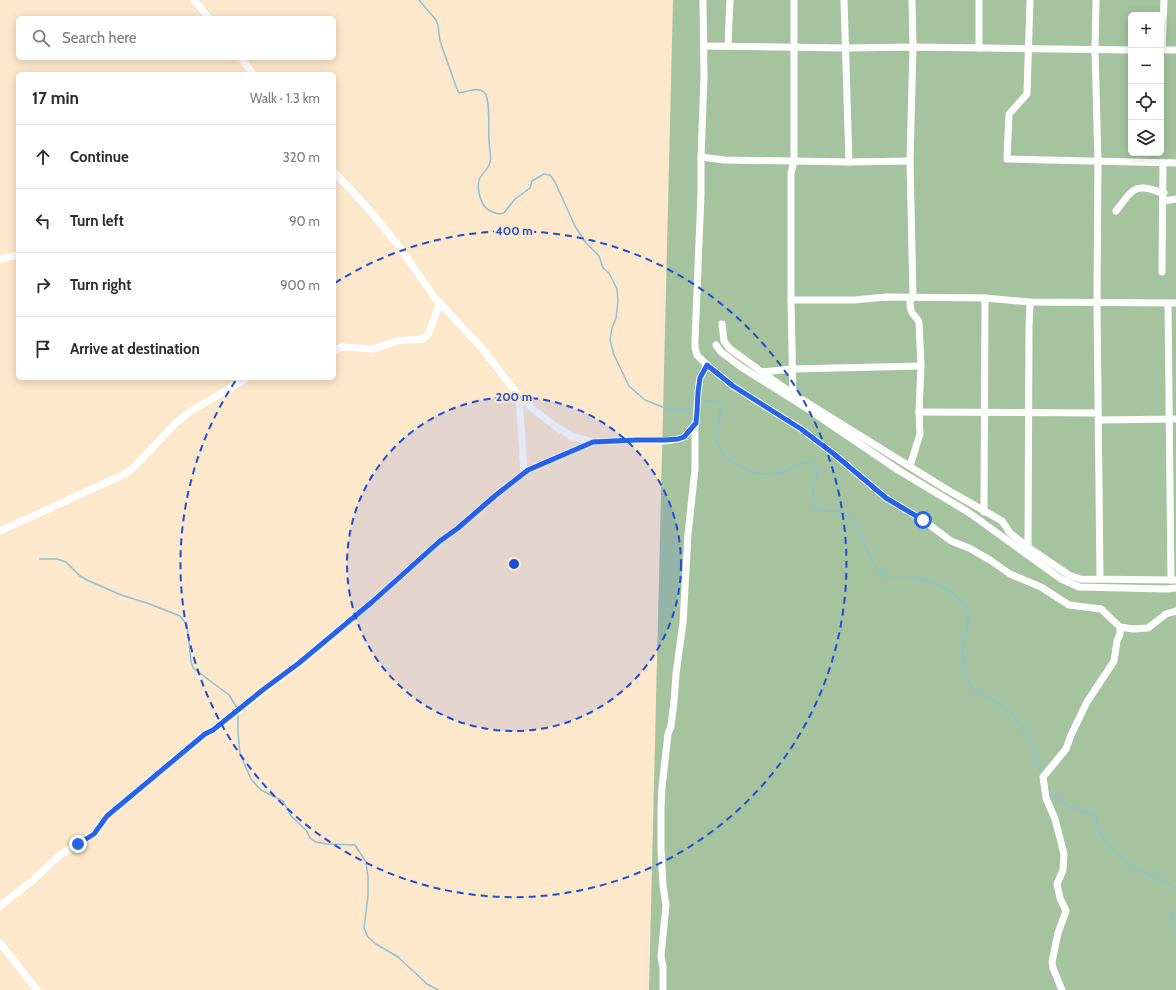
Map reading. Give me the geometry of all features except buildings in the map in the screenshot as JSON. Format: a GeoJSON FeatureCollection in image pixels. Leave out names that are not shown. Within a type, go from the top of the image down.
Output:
{"type":"FeatureCollection","features":[{"type":"Feature","properties":{"kind":"street"},"geometry":{"type":"LineString","coordinates":[[194,0],[207,16]]}},
{"type":"Feature","properties":{"kind":"street"},"geometry":{"type":"LineString","coordinates":[[704,0],[701,194],[695,348],[697,355],[733,386],[801,429],[834,454],[886,498],[923,520],[952,541],[969,548],[1010,574],[1041,587],[1069,605],[1101,609],[1120,627],[1133,629],[1148,628],[1166,614],[1176,611]]}},
{"type":"Feature","properties":{"kind":"street"},"geometry":{"type":"LineString","coordinates":[[728,46],[730,0]]}},
{"type":"Feature","properties":{"kind":"street"},"geometry":{"type":"LineString","coordinates":[[793,397],[791,173],[794,161],[794,0]]}},
{"type":"Feature","properties":{"kind":"street"},"geometry":{"type":"LineString","coordinates":[[844,0],[849,162]]}},
{"type":"Feature","properties":{"kind":"street"},"geometry":{"type":"LineString","coordinates":[[910,466],[920,434],[919,412],[921,366],[919,322],[910,308],[912,297],[910,161],[913,47],[912,0]]}},
{"type":"Feature","properties":{"kind":"street"},"geometry":{"type":"LineString","coordinates":[[979,0],[979,48]]}},
{"type":"Feature","properties":{"kind":"street"},"geometry":{"type":"LineString","coordinates":[[1030,0],[1027,94],[1009,114],[1006,159],[1176,163]]}},
{"type":"Feature","properties":{"kind":"street"},"geometry":{"type":"LineString","coordinates":[[1096,0],[1095,50],[1098,162],[1097,303],[1100,579]]}},
{"type":"Feature","properties":{"kind":"street"},"geometry":{"type":"LineString","coordinates":[[1162,48],[1164,0]]}},
{"type":"Feature","properties":{"kind":"street"},"geometry":{"type":"LineString","coordinates":[[704,46],[1128,50]]}},
{"type":"Feature","properties":{"kind":"street"},"geometry":{"type":"LineString","coordinates":[[1164,50],[1176,50]]}},
{"type":"Feature","properties":{"kind":"street"},"geometry":{"type":"LineString","coordinates":[[242,60],[252,72]]}},
{"type":"Feature","properties":{"kind":"street"},"geometry":{"type":"LineString","coordinates":[[701,157],[725,160],[849,162],[910,161]]}},
{"type":"Feature","properties":{"kind":"street"},"geometry":{"type":"LineString","coordinates":[[1162,272],[1164,163]]}},
{"type":"Feature","properties":{"kind":"street"},"geometry":{"type":"LineString","coordinates":[[336,175],[366,206],[398,245],[416,272],[440,303],[480,346],[519,396],[532,409],[554,426],[573,437],[593,442],[678,439],[684,437],[696,423]]}},
{"type":"Feature","properties":{"kind":"street"},"geometry":{"type":"LineString","coordinates":[[1116,211],[1134,190],[1142,188],[1164,193]]}},
{"type":"Feature","properties":{"kind":"street"},"geometry":{"type":"LineString","coordinates":[[1164,201],[1176,199]]}},
{"type":"Feature","properties":{"kind":"street"},"geometry":{"type":"LineString","coordinates":[[0,260],[16,256]]}},
{"type":"Feature","properties":{"kind":"street"},"geometry":{"type":"LineString","coordinates":[[722,324],[724,341],[729,348],[793,397],[898,470],[972,515],[1042,561],[1075,578],[1174,580],[1172,303],[1030,302],[985,298],[912,297],[855,300],[791,300]]}},
{"type":"Feature","properties":{"kind":"street"},"geometry":{"type":"LineString","coordinates":[[984,512],[985,298]]}},
{"type":"Feature","properties":{"kind":"street"},"geometry":{"type":"LineString","coordinates":[[1028,552],[1030,302]]}},
{"type":"Feature","properties":{"kind":"street"},"geometry":{"type":"LineString","coordinates":[[336,349],[342,347],[373,348],[397,341],[422,339],[428,335],[440,303]]}},
{"type":"Feature","properties":{"kind":"street"},"geometry":{"type":"LineString","coordinates":[[716,345],[721,352],[741,367],[910,466],[984,512],[1002,521],[1010,533],[1028,552]]}},
{"type":"Feature","properties":{"kind":"street"},"geometry":{"type":"LineString","coordinates":[[663,990],[663,967],[661,956],[666,905],[663,886],[661,849],[662,787],[683,623],[688,534],[695,469],[698,392],[700,378],[707,365]]}},
{"type":"Feature","properties":{"kind":"street"},"geometry":{"type":"LineString","coordinates":[[762,372],[792,369],[921,366]]}},
{"type":"Feature","properties":{"kind":"street"},"geometry":{"type":"LineString","coordinates":[[0,531],[125,474],[133,468],[175,424],[188,413],[244,380]]}},
{"type":"Feature","properties":{"kind":"street"},"geometry":{"type":"LineString","coordinates":[[519,396],[524,473]]}},
{"type":"Feature","properties":{"kind":"street"},"geometry":{"type":"LineString","coordinates":[[919,412],[1028,412],[1173,419]]}},
{"type":"Feature","properties":{"kind":"street"},"geometry":{"type":"LineString","coordinates":[[0,906],[32,881],[60,855],[94,834],[107,816],[134,793],[205,734],[213,730],[299,663],[372,602],[440,541],[458,528],[524,473],[593,442]]}},
{"type":"Feature","properties":{"kind":"street"},"geometry":{"type":"LineString","coordinates":[[943,497],[946,489]]}},
{"type":"Feature","properties":{"kind":"street"},"geometry":{"type":"LineString","coordinates":[[1042,561],[1061,579],[1079,587],[1176,588]]}},
{"type":"Feature","properties":{"kind":"street"},"geometry":{"type":"LineString","coordinates":[[1062,990],[1052,965],[1058,934],[1066,911],[1060,898],[1057,884],[1063,870],[1064,854],[1055,819],[1046,798],[1043,777],[1066,749],[1087,702],[1114,661],[1117,641],[1120,634],[1120,627]]}},
{"type":"Feature","properties":{"kind":"street"},"geometry":{"type":"LineString","coordinates":[[0,943],[38,990]]}},
{"type":"Feature","properties":{"kind":"green space"},"geometry":{"type":"Polygon","coordinates":[[[673,0],[1176,0],[1176,990],[649,990],[673,0]]]}},
{"type":"Feature","properties":{"kind":"waterway"},"geometry":{"type":"LineString","coordinates":[[419,0],[436,20],[440,41],[459,93],[479,90],[484,92],[488,101],[491,157],[489,165],[478,183],[479,194],[483,204],[492,212],[499,214],[504,213],[514,200],[530,188],[532,181],[544,174],[550,175],[555,182],[575,226],[586,243],[599,256],[603,268],[609,273],[617,289],[618,301],[616,318],[612,328],[610,340],[614,355],[629,386],[645,400],[670,410],[681,411],[691,408]]}},
{"type":"Feature","properties":{"kind":"waterway"},"geometry":{"type":"LineString","coordinates":[[701,404],[710,400],[720,403],[720,416],[716,439],[725,457],[754,473],[765,474],[778,473],[788,470],[797,464],[814,464],[817,475],[813,488],[813,495],[817,510],[839,512],[852,519],[858,528],[871,558],[887,578],[907,577],[932,582],[956,596],[966,610],[968,619],[968,626],[963,643],[963,665],[967,681],[972,688],[1003,706],[1017,720],[1028,737],[1042,774]]}},
{"type":"Feature","properties":{"kind":"waterway"},"geometry":{"type":"LineString","coordinates":[[40,559],[57,559],[66,562],[80,576],[87,580],[121,595],[180,616],[187,625],[193,668],[229,695],[237,708]]}},
{"type":"Feature","properties":{"kind":"waterway"},"geometry":{"type":"LineString","coordinates":[[238,713],[240,754],[251,779],[261,790],[283,801],[291,816],[306,830],[310,838],[316,842],[355,845],[366,862],[368,896],[364,928],[368,937],[376,944],[398,957],[427,984],[438,990]]}},
{"type":"Feature","properties":{"kind":"waterway"},"geometry":{"type":"LineString","coordinates":[[1048,789],[1063,803],[1094,815],[1104,840],[1112,850],[1139,871],[1161,879],[1176,889]]}},
{"type":"Feature","properties":{"kind":"waterway"},"geometry":{"type":"LineString","coordinates":[[1176,911],[1171,913],[1171,922],[1176,932]]}},
{"type":"Feature","properties":{"kind":"route"},"geometry":{"type":"LineString","coordinates":[[78,844],[94,834],[107,816],[134,793],[205,734],[213,730],[299,663],[372,602],[440,541],[528,470],[593,442],[665,440],[684,437],[696,423],[700,378],[707,365],[733,386],[768,406],[801,429],[834,454],[886,498],[923,520]]}}]}
